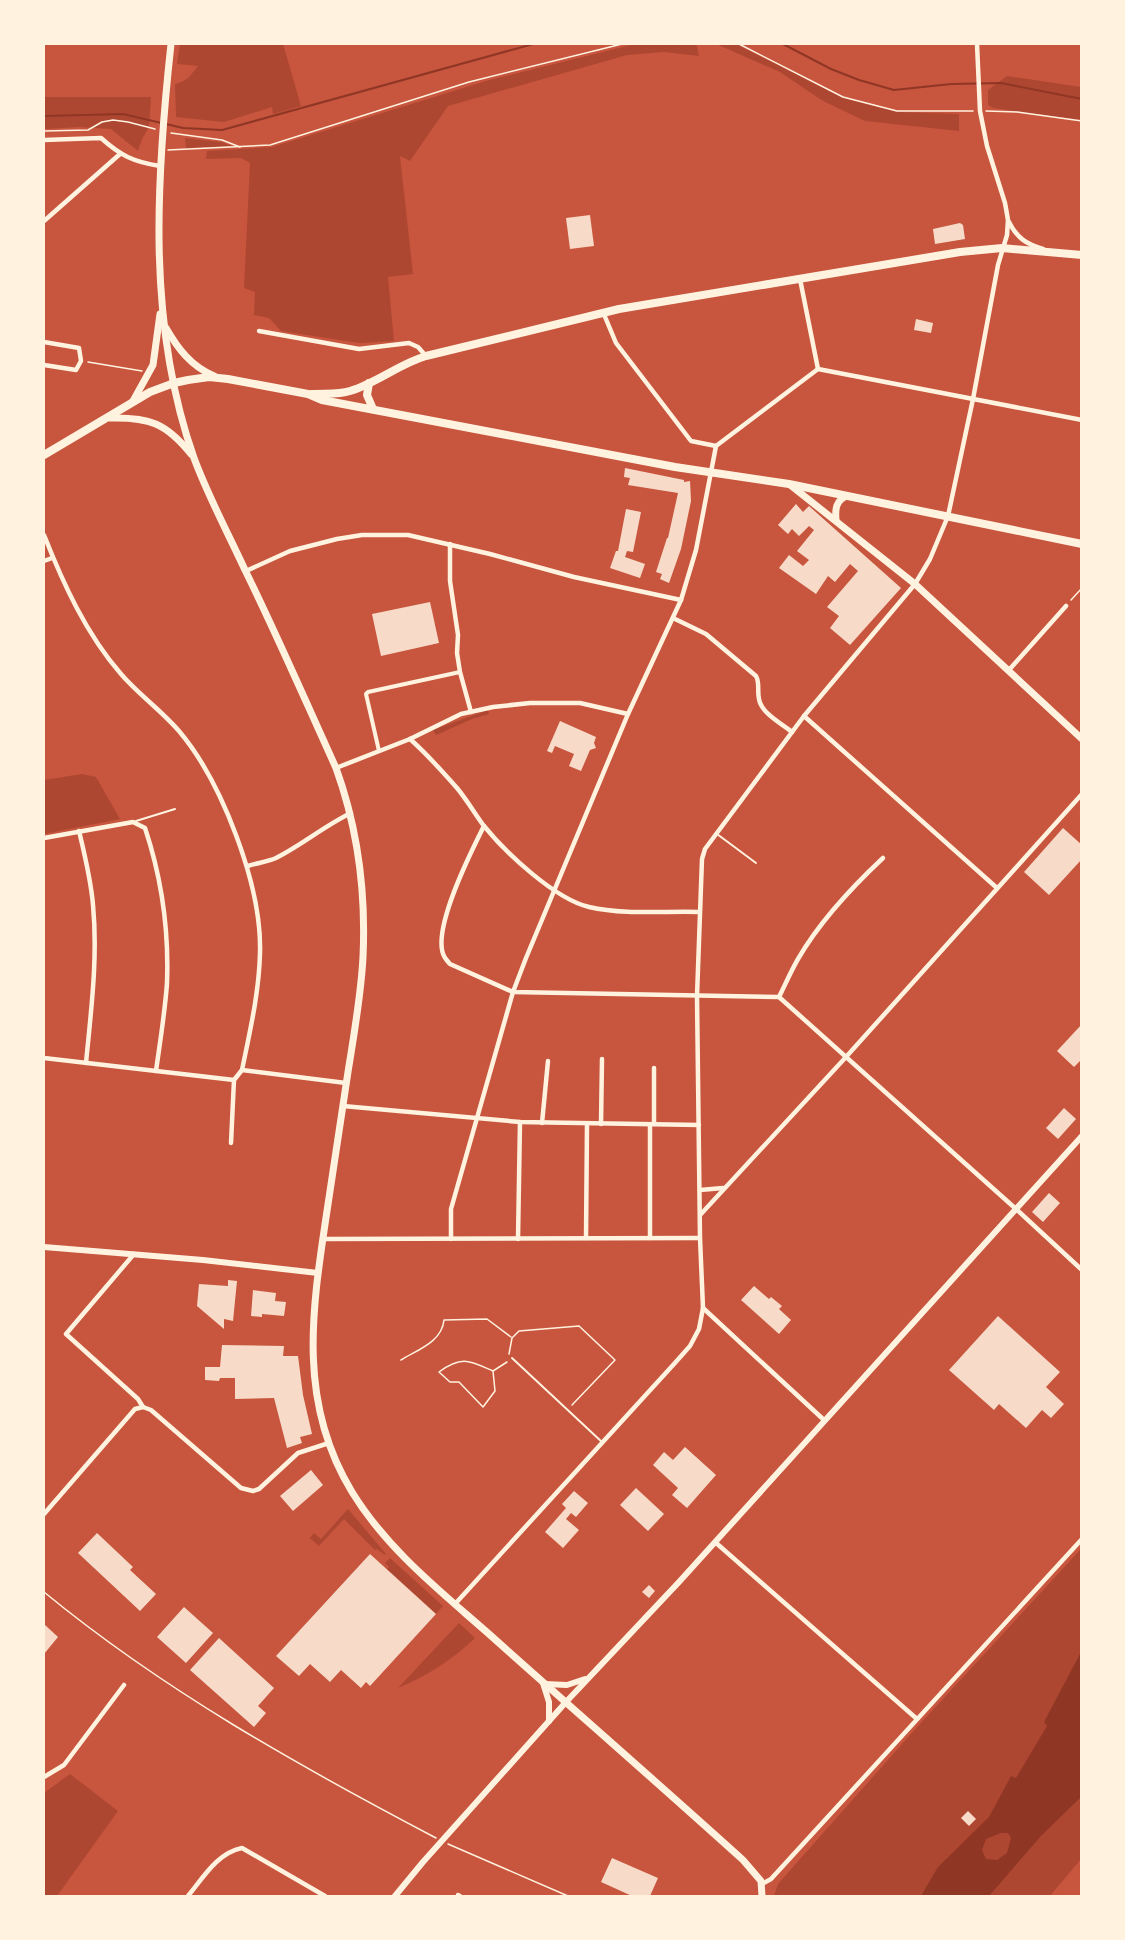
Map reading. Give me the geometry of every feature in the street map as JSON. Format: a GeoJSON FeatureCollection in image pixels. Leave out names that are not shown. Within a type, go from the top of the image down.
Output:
{"type":"FeatureCollection","features":[{"type":"Feature","properties":{"kind":"main road"},"geometry":{"type":"LineString","coordinates":[[171,44],[161,148],[159,238],[164,326],[174,383],[194,459],[336,768],[351,813],[359,863],[364,924],[360,996],[318,1273],[312,1328],[314,1379],[328,1443],[351,1491],[388,1542],[756,1872],[762,1884],[762,1896]]}},
{"type":"Feature","properties":{"kind":"main road"},"geometry":{"type":"LineString","coordinates":[[164,326],[189,360],[203,371],[218,378],[308,394],[343,393],[369,383],[406,362],[603,312],[960,252],[1002,248],[1082,255]]}},
{"type":"Feature","properties":{"kind":"main road"},"geometry":{"type":"LineString","coordinates":[[132,403],[151,372],[162,305]]}},
{"type":"Feature","properties":{"kind":"main road"},"geometry":{"type":"LineString","coordinates":[[44,455],[150,392],[174,383],[218,378]]}},
{"type":"Feature","properties":{"kind":"main road"},"geometry":{"type":"LineString","coordinates":[[369,383],[367,395],[373,409]]}},
{"type":"Feature","properties":{"kind":"main road"},"geometry":{"type":"LineString","coordinates":[[308,394],[322,400],[712,473],[789,484],[1082,544]]}},
{"type":"Feature","properties":{"kind":"main road"},"geometry":{"type":"LineString","coordinates":[[110,417],[131,417],[158,423],[171,432],[194,459]]}},
{"type":"Feature","properties":{"kind":"main road"},"geometry":{"type":"LineString","coordinates":[[789,484],[915,584],[1082,738]]}},
{"type":"Feature","properties":{"kind":"main road"},"geometry":{"type":"LineString","coordinates":[[836,520],[839,501],[848,496]]}},
{"type":"Feature","properties":{"kind":"street"},"geometry":{"type":"LineString","coordinates":[[455,1604],[690,1346],[699,1329],[703,1308],[697,996],[702,859],[705,849],[804,716],[915,584],[930,559],[948,516],[1002,248],[1007,235],[1008,219],[987,146],[980,109],[977,44]]}},
{"type":"Feature","properties":{"kind":"street"},"geometry":{"type":"LineString","coordinates":[[44,140],[101,138],[120,154],[146,164],[160,166]]}},
{"type":"Feature","properties":{"kind":"street"},"geometry":{"type":"LineString","coordinates":[[44,221],[120,154]]}},
{"type":"Feature","properties":{"kind":"street"},"geometry":{"type":"LineString","coordinates":[[1008,219],[1022,241],[1056,252]]}},
{"type":"Feature","properties":{"kind":"street"},"geometry":{"type":"LineString","coordinates":[[800,279],[818,369]]}},
{"type":"Feature","properties":{"kind":"street"},"geometry":{"type":"LineString","coordinates":[[603,312],[616,344],[691,441],[716,446]]}},
{"type":"Feature","properties":{"kind":"street"},"geometry":{"type":"LineString","coordinates":[[259,331],[358,349],[409,343],[417,346],[426,356]]}},
{"type":"Feature","properties":{"kind":"street"},"geometry":{"type":"LineString","coordinates":[[44,342],[79,348],[81,361],[76,370],[44,365]]}},
{"type":"Feature","properties":{"kind":"street"},"geometry":{"type":"LineString","coordinates":[[451,1239],[451,1209],[513,992],[540,920],[628,714],[681,600],[696,550],[716,446],[818,369],[1082,420]]}},
{"type":"Feature","properties":{"kind":"street"},"geometry":{"type":"LineString","coordinates":[[44,535],[52,558],[85,623],[120,673],[179,731],[216,788],[248,866],[260,952],[256,1003],[242,1070],[234,1080],[231,1143]]}},
{"type":"Feature","properties":{"kind":"street"},"geometry":{"type":"LineString","coordinates":[[246,571],[290,551],[337,539],[362,535],[408,536],[450,544],[574,577],[681,600]]}},
{"type":"Feature","properties":{"kind":"street"},"geometry":{"type":"LineString","coordinates":[[450,544],[450,581],[458,635],[457,653],[471,712]]}},
{"type":"Feature","properties":{"kind":"street"},"geometry":{"type":"LineString","coordinates":[[44,561],[52,558]]}},
{"type":"Feature","properties":{"kind":"street"},"geometry":{"type":"LineString","coordinates":[[1008,671],[1066,606]]}},
{"type":"Feature","properties":{"kind":"street"},"geometry":{"type":"LineString","coordinates":[[673,618],[706,634],[756,676],[758,698],[762,708],[792,732]]}},
{"type":"Feature","properties":{"kind":"street"},"geometry":{"type":"LineString","coordinates":[[379,751],[366,694],[368,692],[460,672]]}},
{"type":"Feature","properties":{"kind":"street"},"geometry":{"type":"LineString","coordinates":[[336,768],[410,738],[461,714],[493,706],[580,704],[628,714]]}},
{"type":"Feature","properties":{"kind":"street"},"geometry":{"type":"LineString","coordinates":[[804,716],[997,888]]}},
{"type":"Feature","properties":{"kind":"street"},"geometry":{"type":"LineString","coordinates":[[410,738],[434,760],[460,791],[484,826],[506,850],[554,890],[587,906],[614,911],[699,912]]}},
{"type":"Feature","properties":{"kind":"street"},"geometry":{"type":"LineString","coordinates":[[700,1214],[846,1057],[1082,794]]}},
{"type":"Feature","properties":{"kind":"street"},"geometry":{"type":"LineString","coordinates":[[248,866],[273,859],[351,813]]}},
{"type":"Feature","properties":{"kind":"street"},"geometry":{"type":"LineString","coordinates":[[44,838],[133,822],[145,828],[156,860],[166,928],[167,985],[156,1071]]}},
{"type":"Feature","properties":{"kind":"street"},"geometry":{"type":"LineString","coordinates":[[484,826],[457,884],[447,917],[442,950],[450,964],[513,992],[779,997],[1082,1270]]}},
{"type":"Feature","properties":{"kind":"street"},"geometry":{"type":"LineString","coordinates":[[79,831],[90,882],[95,946],[86,1063]]}},
{"type":"Feature","properties":{"kind":"street"},"geometry":{"type":"LineString","coordinates":[[779,997],[815,933],[883,858]]}},
{"type":"Feature","properties":{"kind":"street"},"geometry":{"type":"LineString","coordinates":[[44,1058],[234,1080]]}},
{"type":"Feature","properties":{"kind":"street"},"geometry":{"type":"LineString","coordinates":[[601,1124],[602,1059]]}},
{"type":"Feature","properties":{"kind":"street"},"geometry":{"type":"LineString","coordinates":[[542,1123],[548,1061]]}},
{"type":"Feature","properties":{"kind":"street"},"geometry":{"type":"LineString","coordinates":[[650,1238],[654,1068]]}},
{"type":"Feature","properties":{"kind":"street"},"geometry":{"type":"LineString","coordinates":[[242,1070],[346,1083]]}},
{"type":"Feature","properties":{"kind":"street"},"geometry":{"type":"LineString","coordinates":[[343,1106],[520,1122],[699,1125]]}},
{"type":"Feature","properties":{"kind":"street"},"geometry":{"type":"LineString","coordinates":[[518,1239],[520,1122]]}},
{"type":"Feature","properties":{"kind":"street"},"geometry":{"type":"LineString","coordinates":[[586,1238],[587,1124]]}},
{"type":"Feature","properties":{"kind":"street"},"geometry":{"type":"LineString","coordinates":[[395,1896],[566,1702],[715,1542],[1082,1136]]}},
{"type":"Feature","properties":{"kind":"street"},"geometry":{"type":"LineString","coordinates":[[700,1190],[723,1188]]}},
{"type":"Feature","properties":{"kind":"street"},"geometry":{"type":"LineString","coordinates":[[323,1239],[700,1238]]}},
{"type":"Feature","properties":{"kind":"street"},"geometry":{"type":"LineString","coordinates":[[44,1247],[318,1273]]}},
{"type":"Feature","properties":{"kind":"street"},"geometry":{"type":"LineString","coordinates":[[134,1254],[66,1334],[138,1399],[143,1407]]}},
{"type":"Feature","properties":{"kind":"street"},"geometry":{"type":"LineString","coordinates":[[703,1308],[824,1420]]}},
{"type":"Feature","properties":{"kind":"street"},"geometry":{"type":"LineString","coordinates":[[44,1514],[135,1409],[143,1407],[151,1410],[236,1485],[246,1490],[259,1489],[298,1453],[328,1443]]}},
{"type":"Feature","properties":{"kind":"street"},"geometry":{"type":"LineString","coordinates":[[762,1884],[771,1880],[1082,1539]]}},
{"type":"Feature","properties":{"kind":"street"},"geometry":{"type":"LineString","coordinates":[[715,1542],[917,1719]]}},
{"type":"Feature","properties":{"kind":"street"},"geometry":{"type":"LineString","coordinates":[[549,1721],[549,1701],[543,1683],[567,1685],[590,1676]]}},
{"type":"Feature","properties":{"kind":"street"},"geometry":{"type":"LineString","coordinates":[[44,1777],[64,1765],[124,1685]]}},
{"type":"Feature","properties":{"kind":"street"},"geometry":{"type":"LineString","coordinates":[[188,1896],[209,1869],[227,1853],[242,1848],[325,1896]]}},
{"type":"Feature","properties":{"kind":"lane"},"geometry":{"type":"LineString","coordinates":[[133,822],[175,809]]}},
{"type":"Feature","properties":{"kind":"lane"},"geometry":{"type":"LineString","coordinates":[[717,834],[756,863]]}},
{"type":"Feature","properties":{"kind":"lane"},"geometry":{"type":"LineString","coordinates":[[512,1358],[603,1443]]}},
{"type":"Feature","properties":{"kind":"path"},"geometry":{"type":"LineString","coordinates":[[161,148],[270,145],[469,82],[622,44]]}},
{"type":"Feature","properties":{"kind":"path"},"geometry":{"type":"LineString","coordinates":[[739,44],[843,97],[897,111],[980,109],[1082,121]]}},
{"type":"Feature","properties":{"kind":"path"},"geometry":{"type":"LineString","coordinates":[[44,131],[88,130],[102,122],[113,120],[149,128]]}},
{"type":"Feature","properties":{"kind":"path"},"geometry":{"type":"LineString","coordinates":[[179,135],[222,140],[240,147]]}},
{"type":"Feature","properties":{"kind":"path"},"geometry":{"type":"LineString","coordinates":[[81,361],[151,372]]}},
{"type":"Feature","properties":{"kind":"path"},"geometry":{"type":"LineString","coordinates":[[1066,606],[1082,588]]}},
{"type":"Feature","properties":{"kind":"path"},"geometry":{"type":"LineString","coordinates":[[401,1360],[435,1340],[443,1329],[444,1320],[487,1319],[512,1338]]}},
{"type":"Feature","properties":{"kind":"path"},"geometry":{"type":"LineString","coordinates":[[508,1361],[512,1338],[519,1330],[579,1326],[615,1360],[568,1409]]}},
{"type":"Feature","properties":{"kind":"path"},"geometry":{"type":"LineString","coordinates":[[494,1371],[512,1358]]}},
{"type":"Feature","properties":{"kind":"path"},"geometry":{"type":"LineString","coordinates":[[467,1360],[494,1371],[495,1391],[483,1407],[459,1382],[450,1382],[439,1372],[467,1360]]}},
{"type":"Feature","properties":{"kind":"path"},"geometry":{"type":"LineString","coordinates":[[44,1592],[140,1664],[207,1708],[318,1775],[452,1846],[568,1896]]}},
{"type":"Feature","properties":{"kind":"shaded area"},"geometry":{"type":"Polygon","coordinates":[[[180,44],[283,44],[301,106],[273,114],[272,107],[224,122],[176,117],[175,84],[186,80],[198,66],[177,64],[180,44]]]}},
{"type":"Feature","properties":{"kind":"shaded area"},"geometry":{"type":"Polygon","coordinates":[[[635,44],[694,44],[697,46],[699,56],[664,52],[627,55],[448,106],[410,161],[400,156],[413,274],[388,277],[394,341],[359,343],[281,331],[269,318],[254,315],[255,292],[244,288],[250,163],[241,158],[206,159],[207,151],[272,147],[486,81],[635,44]]]}},
{"type":"Feature","properties":{"kind":"shaded area"},"geometry":{"type":"Polygon","coordinates":[[[716,44],[736,44],[843,98],[897,112],[959,114],[959,131],[865,121],[823,101],[780,72],[716,44]]]}},
{"type":"Feature","properties":{"kind":"shaded area"},"geometry":{"type":"Polygon","coordinates":[[[1007,76],[1081,87],[1081,120],[993,108],[988,105],[988,90],[1007,76]]]}},
{"type":"Feature","properties":{"kind":"shaded area"},"geometry":{"type":"Polygon","coordinates":[[[44,97],[151,97],[149,127],[138,151],[111,129],[79,127],[44,129],[44,97]]]}},
{"type":"Feature","properties":{"kind":"shaded area"},"geometry":{"type":"Polygon","coordinates":[[[185,138],[221,142],[232,146],[186,148],[185,138]]]}},
{"type":"Feature","properties":{"kind":"shaded area"},"geometry":{"type":"Polygon","coordinates":[[[488,710],[489,714],[436,735],[433,730],[488,710]]]}},
{"type":"Feature","properties":{"kind":"shaded area"},"geometry":{"type":"Polygon","coordinates":[[[82,774],[96,777],[120,819],[44,834],[44,780],[82,774]]]}},
{"type":"Feature","properties":{"kind":"shaded area"},"geometry":{"type":"Polygon","coordinates":[[[348,1509],[385,1555],[375,1550],[344,1519],[319,1546],[310,1538],[314,1533],[321,1539],[348,1509]]]}},
{"type":"Feature","properties":{"kind":"shaded area"},"geometry":{"type":"Polygon","coordinates":[[[1081,1549],[1081,1859],[1050,1896],[774,1896],[778,1884],[918,1726],[1081,1549]]]}},
{"type":"Feature","properties":{"kind":"shaded area"},"geometry":{"type":"Polygon","coordinates":[[[390,1558],[443,1606],[436,1614],[387,1569],[389,1567],[385,1563],[390,1558]]]}},
{"type":"Feature","properties":{"kind":"shaded area"},"geometry":{"type":"Polygon","coordinates":[[[459,1623],[475,1638],[439,1667],[398,1688],[459,1623]]]}},
{"type":"Feature","properties":{"kind":"shaded area"},"geometry":{"type":"Polygon","coordinates":[[[1081,1652],[1081,1797],[1041,1836],[989,1896],[921,1896],[938,1867],[989,1817],[1011,1776],[1016,1778],[1047,1726],[1044,1722],[1081,1652]],[[1001,1833],[986,1839],[982,1850],[986,1859],[997,1860],[1007,1853],[1011,1838],[1008,1833],[1001,1833]]]}},
{"type":"Feature","properties":{"kind":"shaded area"},"geometry":{"type":"Polygon","coordinates":[[[70,1774],[118,1811],[57,1896],[44,1896],[44,1793],[70,1774]]]}},
{"type":"Feature","properties":{"kind":"building"},"geometry":{"type":"Polygon","coordinates":[[[590,215],[594,246],[570,249],[566,218],[590,215]]]}},
{"type":"Feature","properties":{"kind":"building"},"geometry":{"type":"Polygon","coordinates":[[[960,223],[963,225],[965,239],[935,244],[933,229],[960,223]]]}},
{"type":"Feature","properties":{"kind":"building"},"geometry":{"type":"Polygon","coordinates":[[[916,319],[933,323],[931,333],[914,330],[916,319]]]}},
{"type":"Feature","properties":{"kind":"building"},"geometry":{"type":"Polygon","coordinates":[[[625,468],[684,480],[684,482],[690,481],[691,501],[681,549],[669,583],[660,579],[662,574],[656,572],[668,538],[678,493],[628,485],[630,478],[624,477],[625,468]]]}},
{"type":"Feature","properties":{"kind":"building"},"geometry":{"type":"Polygon","coordinates":[[[796,504],[803,512],[809,506],[901,588],[850,645],[830,628],[839,616],[827,607],[858,571],[850,564],[835,582],[828,576],[816,594],[779,568],[789,555],[803,566],[809,560],[797,551],[814,530],[809,526],[799,536],[792,529],[788,534],[778,525],[796,504]]]}},
{"type":"Feature","properties":{"kind":"building"},"geometry":{"type":"Polygon","coordinates":[[[626,509],[641,512],[633,552],[627,551],[625,557],[645,564],[640,578],[610,568],[616,551],[618,551],[626,509]]]}},
{"type":"Feature","properties":{"kind":"building"},"geometry":{"type":"Polygon","coordinates":[[[430,602],[439,643],[381,656],[372,614],[430,602]]]}},
{"type":"Feature","properties":{"kind":"building"},"geometry":{"type":"Polygon","coordinates":[[[560,721],[596,737],[594,743],[596,748],[590,750],[581,771],[569,766],[574,754],[555,746],[552,753],[547,751],[560,721]]]}},
{"type":"Feature","properties":{"kind":"building"},"geometry":{"type":"Polygon","coordinates":[[[1063,828],[1082,845],[1082,859],[1049,895],[1024,872],[1063,828]]]}},
{"type":"Feature","properties":{"kind":"building"},"geometry":{"type":"Polygon","coordinates":[[[1082,1024],[1082,1059],[1074,1067],[1057,1051],[1082,1024]]]}},
{"type":"Feature","properties":{"kind":"building"},"geometry":{"type":"Polygon","coordinates":[[[1064,1108],[1076,1119],[1058,1139],[1046,1128],[1064,1108]]]}},
{"type":"Feature","properties":{"kind":"building"},"geometry":{"type":"Polygon","coordinates":[[[1049,1193],[1060,1203],[1043,1222],[1032,1212],[1049,1193]]]}},
{"type":"Feature","properties":{"kind":"building"},"geometry":{"type":"Polygon","coordinates":[[[228,1280],[237,1281],[233,1321],[224,1319],[224,1329],[197,1306],[199,1284],[228,1286],[228,1280]]]}},
{"type":"Feature","properties":{"kind":"building"},"geometry":{"type":"Polygon","coordinates":[[[754,1286],[769,1299],[771,1297],[782,1306],[779,1309],[791,1320],[779,1334],[741,1300],[754,1286]]]}},
{"type":"Feature","properties":{"kind":"building"},"geometry":{"type":"Polygon","coordinates":[[[253,1290],[276,1293],[275,1301],[286,1302],[284,1316],[262,1314],[262,1317],[251,1316],[253,1290]]]}},
{"type":"Feature","properties":{"kind":"building"},"geometry":{"type":"Polygon","coordinates":[[[998,1316],[1060,1372],[1046,1387],[1064,1404],[1051,1418],[1042,1410],[1026,1428],[999,1404],[994,1410],[949,1370],[998,1316]]]}},
{"type":"Feature","properties":{"kind":"building"},"geometry":{"type":"Polygon","coordinates":[[[222,1345],[284,1346],[283,1356],[298,1356],[303,1395],[312,1434],[300,1437],[302,1443],[287,1448],[274,1398],[235,1399],[235,1378],[220,1378],[219,1381],[205,1380],[205,1367],[220,1367],[222,1345]]]}},
{"type":"Feature","properties":{"kind":"building"},"geometry":{"type":"Polygon","coordinates":[[[685,1447],[716,1475],[687,1508],[672,1495],[678,1488],[653,1465],[664,1452],[673,1460],[685,1447]]]}},
{"type":"Feature","properties":{"kind":"building"},"geometry":{"type":"Polygon","coordinates":[[[311,1470],[323,1485],[293,1511],[280,1496],[311,1470]]]}},
{"type":"Feature","properties":{"kind":"building"},"geometry":{"type":"Polygon","coordinates":[[[636,1488],[664,1514],[648,1531],[620,1505],[636,1488]]]}},
{"type":"Feature","properties":{"kind":"building"},"geometry":{"type":"Polygon","coordinates":[[[574,1491],[588,1503],[576,1517],[571,1513],[566,1519],[579,1530],[563,1548],[545,1532],[566,1508],[562,1504],[574,1491]]]}},
{"type":"Feature","properties":{"kind":"building"},"geometry":{"type":"Polygon","coordinates":[[[97,1533],[133,1567],[130,1570],[156,1594],[140,1611],[78,1553],[97,1533]]]}},
{"type":"Feature","properties":{"kind":"building"},"geometry":{"type":"Polygon","coordinates":[[[370,1554],[436,1614],[370,1686],[366,1682],[361,1688],[341,1670],[330,1682],[310,1664],[299,1676],[276,1656],[370,1554]]]}},
{"type":"Feature","properties":{"kind":"building"},"geometry":{"type":"Polygon","coordinates":[[[649,1585],[655,1591],[649,1598],[642,1592],[649,1585]]]}},
{"type":"Feature","properties":{"kind":"building"},"geometry":{"type":"Polygon","coordinates":[[[184,1607],[213,1633],[186,1663],[157,1637],[184,1607]]]}},
{"type":"Feature","properties":{"kind":"building"},"geometry":{"type":"Polygon","coordinates":[[[44,1624],[58,1637],[44,1654],[44,1624]]]}},
{"type":"Feature","properties":{"kind":"building"},"geometry":{"type":"Polygon","coordinates":[[[219,1638],[274,1688],[258,1706],[266,1713],[254,1727],[190,1670],[219,1638]]]}},
{"type":"Feature","properties":{"kind":"building"},"geometry":{"type":"Polygon","coordinates":[[[968,1811],[976,1819],[969,1826],[961,1818],[968,1811]]]}},
{"type":"Feature","properties":{"kind":"building"},"geometry":{"type":"Polygon","coordinates":[[[612,1858],[658,1878],[650,1896],[632,1896],[601,1882],[612,1858]]]}},
{"type":"Feature","properties":{"kind":"waterway"},"geometry":{"type":"LineString","coordinates":[[44,116],[123,114],[183,128],[222,130],[533,44]]}},
{"type":"Feature","properties":{"kind":"waterway"},"geometry":{"type":"LineString","coordinates":[[783,44],[831,69],[894,90],[951,84],[1001,83],[1082,99]]}}]}
